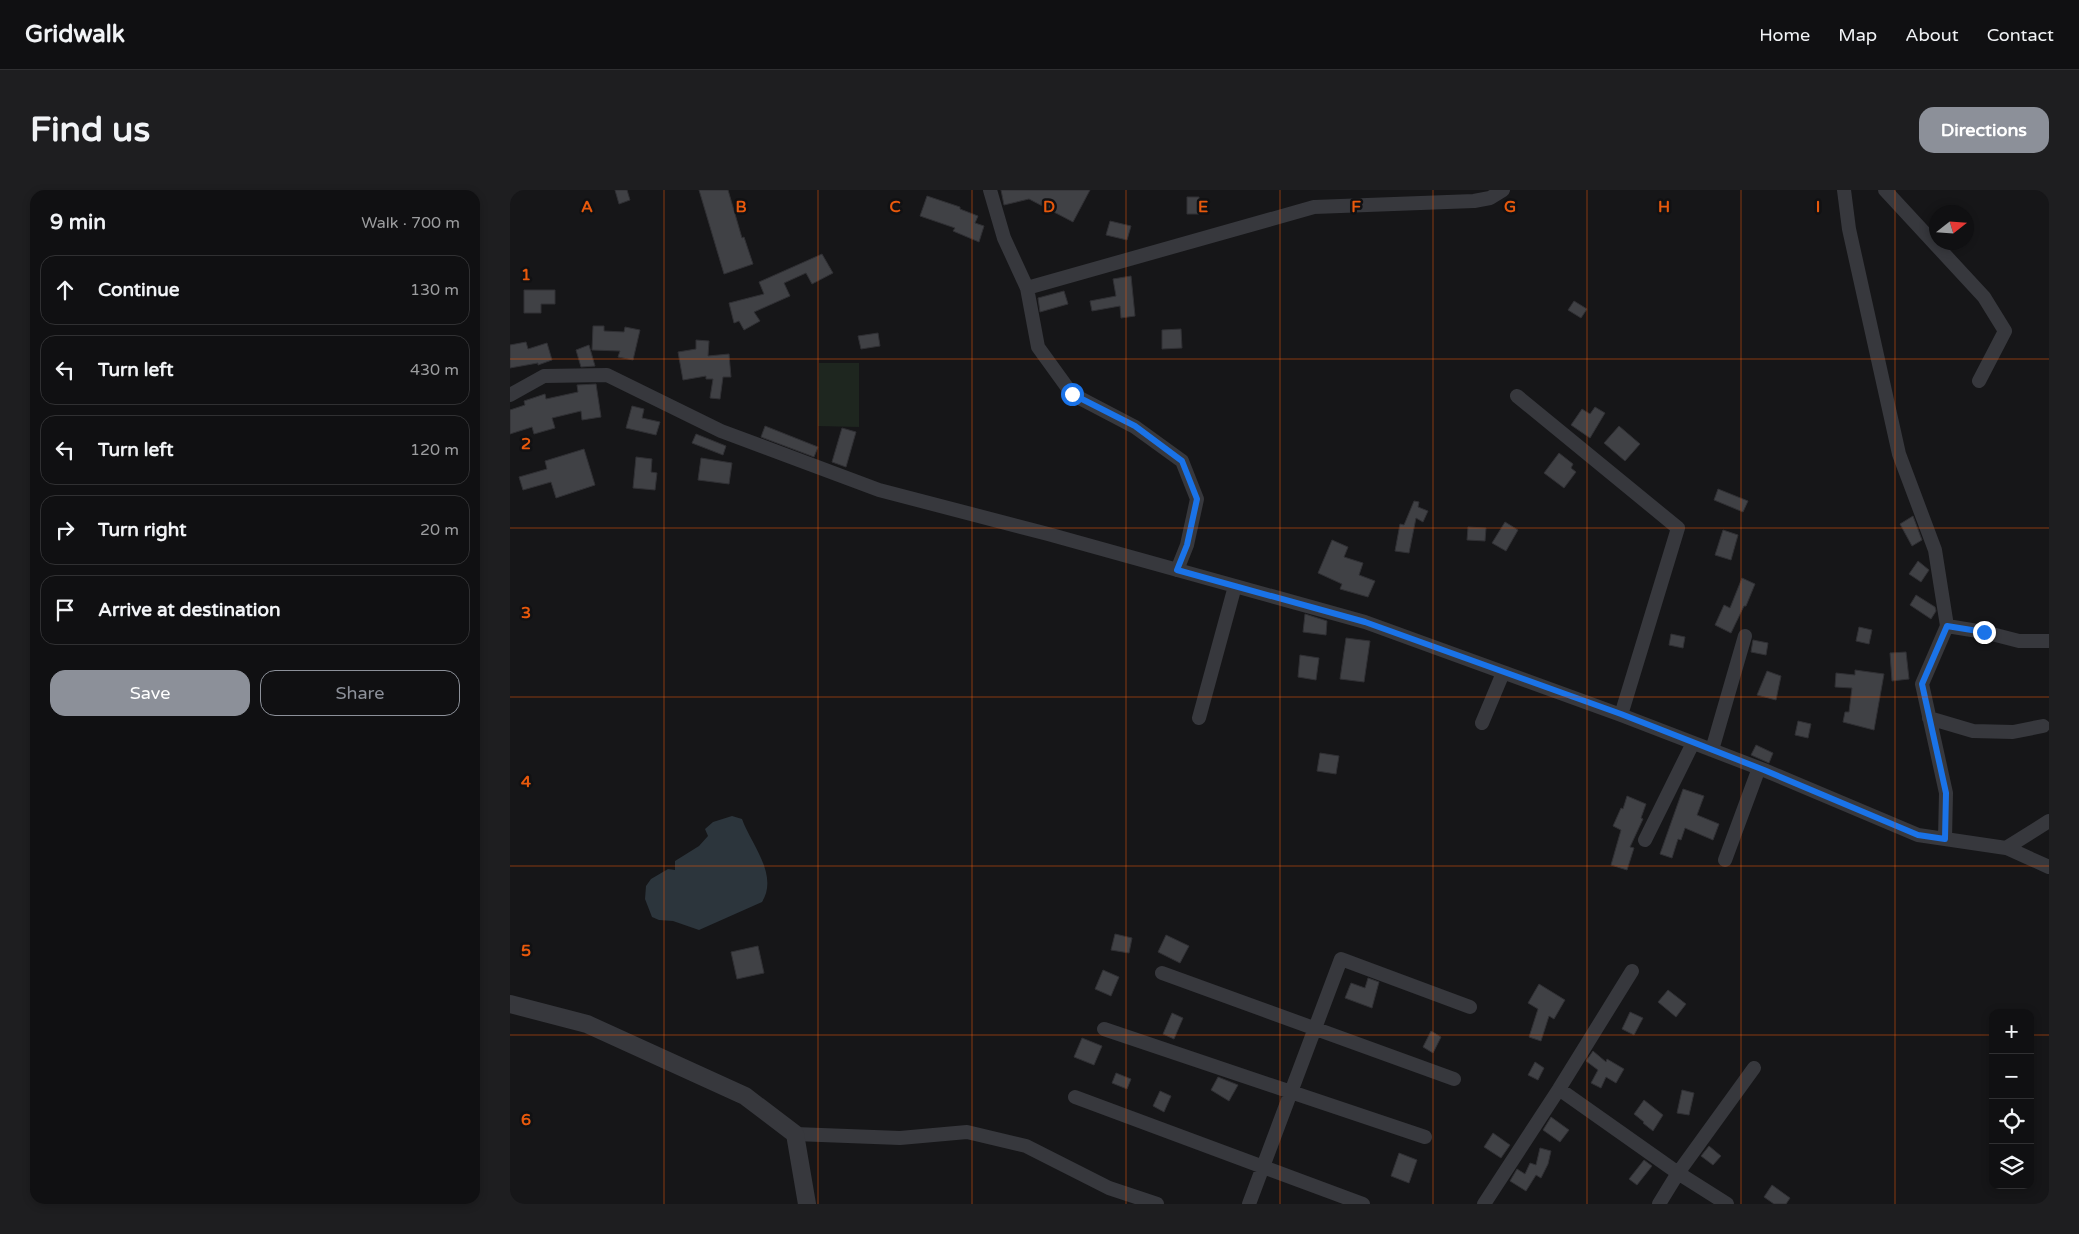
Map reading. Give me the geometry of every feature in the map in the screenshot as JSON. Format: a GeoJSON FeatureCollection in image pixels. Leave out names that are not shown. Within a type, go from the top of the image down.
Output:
{"type":"FeatureCollection","features":[{"type":"Feature","properties":{"kind":"street"},"geometry":{"type":"LineString","coordinates":[[990,190],[1004,238],[1027,288],[1038,348],[1072,394],[1135,426],[1182,461],[1197,499],[1187,545],[1177,570]]}},
{"type":"Feature","properties":{"kind":"street"},"geometry":{"type":"LineString","coordinates":[[1027,288],[1314,207],[1474,201],[1490,198],[1503,190]]}},
{"type":"Feature","properties":{"kind":"street"},"geometry":{"type":"LineString","coordinates":[[1885,190],[1984,297],[2006,331],[1979,381]]}},
{"type":"Feature","properties":{"kind":"street"},"geometry":{"type":"LineString","coordinates":[[1848,192],[1849,229],[1899,454],[1935,550],[1947,626],[1922,684],[1946,793],[1945,839]]}},
{"type":"Feature","properties":{"kind":"street"},"geometry":{"type":"LineString","coordinates":[[510,395],[544,376],[607,375],[721,431],[879,490],[1365,622],[1621,714],[1759,768],[1918,835],[2007,848],[2049,867]]}},
{"type":"Feature","properties":{"kind":"street"},"geometry":{"type":"LineString","coordinates":[[1517,396],[1678,528],[1621,714]]}},
{"type":"Feature","properties":{"kind":"street"},"geometry":{"type":"LineString","coordinates":[[1199,718],[1235,586]]}},
{"type":"Feature","properties":{"kind":"street"},"geometry":{"type":"LineString","coordinates":[[1947,626],[1984,632],[2019,641],[2049,641]]}},
{"type":"Feature","properties":{"kind":"street"},"geometry":{"type":"LineString","coordinates":[[1712,750],[1745,636]]}},
{"type":"Feature","properties":{"kind":"street"},"geometry":{"type":"LineString","coordinates":[[1482,723],[1503,672]]}},
{"type":"Feature","properties":{"kind":"street"},"geometry":{"type":"LineString","coordinates":[[1930,718],[1973,731],[2014,732],[2044,726]]}},
{"type":"Feature","properties":{"kind":"street"},"geometry":{"type":"LineString","coordinates":[[1645,840],[1693,743]]}},
{"type":"Feature","properties":{"kind":"street"},"geometry":{"type":"LineString","coordinates":[[1724,860],[1759,768]]}},
{"type":"Feature","properties":{"kind":"street"},"geometry":{"type":"LineString","coordinates":[[2007,848],[2049,821]]}},
{"type":"Feature","properties":{"kind":"street"},"geometry":{"type":"LineString","coordinates":[[1249,1204],[1341,959],[1470,1007]]}},
{"type":"Feature","properties":{"kind":"street"},"geometry":{"type":"LineString","coordinates":[[1484,1204],[1559,1090],[1632,971]]}},
{"type":"Feature","properties":{"kind":"street"},"geometry":{"type":"LineString","coordinates":[[1162,973],[1454,1079]]}},
{"type":"Feature","properties":{"kind":"street"},"geometry":{"type":"LineString","coordinates":[[510,1004],[587,1024],[744,1096],[795,1134],[900,1138],[967,1132],[1026,1146],[1109,1188],[1157,1204]]}},
{"type":"Feature","properties":{"kind":"street"},"geometry":{"type":"LineString","coordinates":[[1104,1029],[1425,1137]]}},
{"type":"Feature","properties":{"kind":"street"},"geometry":{"type":"LineString","coordinates":[[1659,1204],[1678,1174],[1754,1068]]}},
{"type":"Feature","properties":{"kind":"street"},"geometry":{"type":"LineString","coordinates":[[1559,1090],[1678,1174],[1727,1204]]}},
{"type":"Feature","properties":{"kind":"street"},"geometry":{"type":"LineString","coordinates":[[1075,1097],[1363,1204]]}},
{"type":"Feature","properties":{"kind":"street"},"geometry":{"type":"LineString","coordinates":[[795,1134],[807,1204]]}},
{"type":"Feature","properties":{"kind":"shaded area"},"geometry":{"type":"Polygon","coordinates":[[[819,363],[859,363],[859,427],[818,426],[819,363]]]}},
{"type":"Feature","properties":{"kind":"shaded area"},"geometry":{"type":"Polygon","coordinates":[[[732,816],[742,819],[766,870],[766,892],[762,902],[699,930],[673,921],[659,920],[652,917],[645,899],[646,886],[651,879],[668,869],[675,870],[675,861],[699,846],[708,836],[705,829],[713,822],[732,816]]]}},
{"type":"Feature","properties":{"kind":"building"},"geometry":{"type":"Polygon","coordinates":[[[615,190],[627,190],[630,200],[619,204],[615,190]]]}},
{"type":"Feature","properties":{"kind":"building"},"geometry":{"type":"Polygon","coordinates":[[[699,190],[728,190],[742,238],[744,237],[753,264],[724,274],[699,190]]]}},
{"type":"Feature","properties":{"kind":"building"},"geometry":{"type":"Polygon","coordinates":[[[1001,190],[1090,190],[1073,222],[1029,199],[1004,205],[1001,190]]]}},
{"type":"Feature","properties":{"kind":"building"},"geometry":{"type":"Polygon","coordinates":[[[927,196],[960,207],[960,209],[978,216],[975,223],[984,226],[979,242],[953,231],[955,228],[920,216],[927,196]]]}},
{"type":"Feature","properties":{"kind":"building"},"geometry":{"type":"Polygon","coordinates":[[[1187,197],[1199,197],[1199,214],[1187,214],[1187,197]]]}},
{"type":"Feature","properties":{"kind":"building"},"geometry":{"type":"Polygon","coordinates":[[[1110,221],[1131,226],[1127,240],[1106,235],[1110,221]]]}},
{"type":"Feature","properties":{"kind":"building"},"geometry":{"type":"Polygon","coordinates":[[[822,254],[833,273],[812,284],[806,273],[784,283],[790,296],[754,312],[760,321],[744,330],[739,321],[734,323],[729,303],[764,294],[759,282],[822,254]]]}},
{"type":"Feature","properties":{"kind":"building"},"geometry":{"type":"Polygon","coordinates":[[[1131,276],[1135,316],[1121,318],[1120,306],[1092,311],[1090,301],[1116,296],[1113,279],[1131,276]]]}},
{"type":"Feature","properties":{"kind":"building"},"geometry":{"type":"Polygon","coordinates":[[[524,290],[555,290],[555,304],[541,304],[541,313],[524,313],[524,290]]]}},
{"type":"Feature","properties":{"kind":"building"},"geometry":{"type":"Polygon","coordinates":[[[1064,291],[1068,304],[1040,312],[1038,298],[1064,291]]]}},
{"type":"Feature","properties":{"kind":"building"},"geometry":{"type":"Polygon","coordinates":[[[1574,301],[1587,309],[1581,318],[1568,310],[1574,301]]]}},
{"type":"Feature","properties":{"kind":"building"},"geometry":{"type":"Polygon","coordinates":[[[593,326],[604,326],[604,331],[624,332],[625,327],[640,330],[633,360],[618,357],[620,351],[592,350],[593,326]]]}},
{"type":"Feature","properties":{"kind":"building"},"geometry":{"type":"Polygon","coordinates":[[[1181,329],[1182,348],[1162,349],[1162,330],[1181,329]]]}},
{"type":"Feature","properties":{"kind":"building"},"geometry":{"type":"Polygon","coordinates":[[[878,333],[880,346],[861,349],[858,336],[878,333]]]}},
{"type":"Feature","properties":{"kind":"building"},"geometry":{"type":"Polygon","coordinates":[[[696,340],[709,341],[708,356],[729,354],[731,377],[723,377],[720,399],[710,398],[713,379],[706,379],[706,376],[683,380],[678,352],[696,349],[696,340]]]}},
{"type":"Feature","properties":{"kind":"building"},"geometry":{"type":"Polygon","coordinates":[[[526,342],[528,349],[547,343],[552,360],[538,365],[538,363],[510,368],[510,345],[526,342]]]}},
{"type":"Feature","properties":{"kind":"building"},"geometry":{"type":"Polygon","coordinates":[[[589,345],[595,366],[581,367],[576,350],[589,345]]]}},
{"type":"Feature","properties":{"kind":"building"},"geometry":{"type":"Polygon","coordinates":[[[596,384],[601,417],[582,420],[581,411],[552,418],[555,428],[534,434],[532,427],[510,434],[510,410],[525,405],[524,401],[545,394],[546,399],[578,392],[577,385],[596,384]]]}},
{"type":"Feature","properties":{"kind":"building"},"geometry":{"type":"Polygon","coordinates":[[[632,406],[644,409],[642,418],[660,422],[656,435],[626,428],[632,406]]]}},
{"type":"Feature","properties":{"kind":"building"},"geometry":{"type":"Polygon","coordinates":[[[1595,407],[1605,413],[1590,438],[1571,425],[1582,409],[1590,414],[1595,407]]]}},
{"type":"Feature","properties":{"kind":"building"},"geometry":{"type":"Polygon","coordinates":[[[765,426],[818,447],[814,457],[761,437],[765,426]]]}},
{"type":"Feature","properties":{"kind":"building"},"geometry":{"type":"Polygon","coordinates":[[[1619,426],[1640,444],[1625,461],[1604,443],[1619,426]]]}},
{"type":"Feature","properties":{"kind":"building"},"geometry":{"type":"Polygon","coordinates":[[[842,428],[856,432],[846,467],[832,462],[842,428]]]}},
{"type":"Feature","properties":{"kind":"building"},"geometry":{"type":"Polygon","coordinates":[[[696,434],[726,446],[723,455],[692,443],[696,434]]]}},
{"type":"Feature","properties":{"kind":"building"},"geometry":{"type":"Polygon","coordinates":[[[584,449],[595,485],[556,498],[551,482],[523,490],[519,477],[547,469],[545,461],[584,449]]]}},
{"type":"Feature","properties":{"kind":"building"},"geometry":{"type":"Polygon","coordinates":[[[1559,453],[1573,464],[1571,468],[1576,472],[1564,488],[1544,473],[1559,453]]]}},
{"type":"Feature","properties":{"kind":"building"},"geometry":{"type":"Polygon","coordinates":[[[636,457],[652,459],[651,472],[657,473],[655,490],[633,488],[636,457]]]}},
{"type":"Feature","properties":{"kind":"building"},"geometry":{"type":"Polygon","coordinates":[[[701,458],[732,463],[729,484],[698,480],[701,458]]]}},
{"type":"Feature","properties":{"kind":"building"},"geometry":{"type":"Polygon","coordinates":[[[1718,489],[1748,501],[1743,512],[1714,500],[1718,489]]]}},
{"type":"Feature","properties":{"kind":"building"},"geometry":{"type":"Polygon","coordinates":[[[1414,501],[1419,502],[1418,507],[1428,511],[1423,522],[1416,518],[1409,553],[1395,551],[1400,524],[1404,525],[1414,501]]]}},
{"type":"Feature","properties":{"kind":"building"},"geometry":{"type":"Polygon","coordinates":[[[1913,516],[1922,540],[1912,546],[1900,524],[1913,516]]]}},
{"type":"Feature","properties":{"kind":"building"},"geometry":{"type":"Polygon","coordinates":[[[1505,522],[1518,530],[1506,551],[1492,543],[1505,522]]]}},
{"type":"Feature","properties":{"kind":"building"},"geometry":{"type":"Polygon","coordinates":[[[1468,527],[1486,528],[1485,541],[1467,540],[1468,527]]]}},
{"type":"Feature","properties":{"kind":"building"},"geometry":{"type":"Polygon","coordinates":[[[1723,530],[1738,535],[1731,560],[1715,555],[1723,530]]]}},
{"type":"Feature","properties":{"kind":"building"},"geometry":{"type":"Polygon","coordinates":[[[1332,540],[1348,547],[1344,557],[1363,563],[1359,575],[1375,581],[1368,597],[1340,589],[1342,584],[1318,573],[1332,540]]]}},
{"type":"Feature","properties":{"kind":"building"},"geometry":{"type":"Polygon","coordinates":[[[1918,561],[1929,570],[1921,582],[1909,574],[1918,561]]]}},
{"type":"Feature","properties":{"kind":"building"},"geometry":{"type":"Polygon","coordinates":[[[1742,578],[1755,584],[1746,606],[1744,606],[1731,633],[1715,625],[1724,605],[1730,608],[1742,578]]]}},
{"type":"Feature","properties":{"kind":"building"},"geometry":{"type":"Polygon","coordinates":[[[1916,595],[1935,607],[1936,611],[1931,619],[1910,605],[1916,595]]]}},
{"type":"Feature","properties":{"kind":"building"},"geometry":{"type":"Polygon","coordinates":[[[1305,614],[1327,621],[1326,635],[1303,632],[1305,614]]]}},
{"type":"Feature","properties":{"kind":"building"},"geometry":{"type":"Polygon","coordinates":[[[1859,627],[1872,630],[1869,644],[1856,641],[1859,627]]]}},
{"type":"Feature","properties":{"kind":"building"},"geometry":{"type":"Polygon","coordinates":[[[1671,634],[1685,637],[1683,648],[1669,645],[1671,634]]]}},
{"type":"Feature","properties":{"kind":"building"},"geometry":{"type":"Polygon","coordinates":[[[1346,638],[1370,641],[1364,682],[1340,679],[1346,638]]]}},
{"type":"Feature","properties":{"kind":"building"},"geometry":{"type":"Polygon","coordinates":[[[1753,640],[1768,643],[1766,655],[1751,652],[1753,640]]]}},
{"type":"Feature","properties":{"kind":"building"},"geometry":{"type":"Polygon","coordinates":[[[1906,652],[1909,679],[1892,681],[1890,653],[1906,652]]]}},
{"type":"Feature","properties":{"kind":"building"},"geometry":{"type":"Polygon","coordinates":[[[1300,655],[1319,658],[1316,680],[1298,677],[1300,655]]]}},
{"type":"Feature","properties":{"kind":"building"},"geometry":{"type":"Polygon","coordinates":[[[1855,670],[1884,674],[1874,730],[1843,722],[1845,712],[1849,712],[1852,688],[1835,687],[1836,673],[1855,675],[1855,670]]]}},
{"type":"Feature","properties":{"kind":"building"},"geometry":{"type":"Polygon","coordinates":[[[1767,671],[1781,676],[1776,700],[1757,695],[1767,671]]]}},
{"type":"Feature","properties":{"kind":"building"},"geometry":{"type":"Polygon","coordinates":[[[1798,721],[1811,724],[1808,738],[1795,735],[1798,721]]]}},
{"type":"Feature","properties":{"kind":"building"},"geometry":{"type":"Polygon","coordinates":[[[1756,745],[1773,753],[1769,763],[1751,755],[1756,745]]]}},
{"type":"Feature","properties":{"kind":"building"},"geometry":{"type":"Polygon","coordinates":[[[1320,753],[1339,756],[1336,774],[1317,771],[1320,753]]]}},
{"type":"Feature","properties":{"kind":"building"},"geometry":{"type":"Polygon","coordinates":[[[1683,789],[1704,796],[1697,815],[1719,824],[1713,840],[1685,828],[1681,840],[1678,839],[1672,858],[1660,854],[1683,789]]]}},
{"type":"Feature","properties":{"kind":"building"},"geometry":{"type":"Polygon","coordinates":[[[1627,796],[1646,804],[1641,818],[1643,819],[1630,847],[1634,848],[1627,870],[1611,865],[1621,830],[1613,826],[1621,808],[1623,809],[1627,796]]]}},
{"type":"Feature","properties":{"kind":"building"},"geometry":{"type":"Polygon","coordinates":[[[1115,934],[1132,938],[1129,953],[1111,950],[1115,934]]]}},
{"type":"Feature","properties":{"kind":"building"},"geometry":{"type":"Polygon","coordinates":[[[1166,935],[1189,946],[1180,963],[1158,952],[1166,935]]]}},
{"type":"Feature","properties":{"kind":"building"},"geometry":{"type":"Polygon","coordinates":[[[758,946],[764,973],[737,979],[731,952],[758,946]]]}},
{"type":"Feature","properties":{"kind":"building"},"geometry":{"type":"Polygon","coordinates":[[[1103,970],[1119,977],[1111,996],[1095,989],[1103,970]]]}},
{"type":"Feature","properties":{"kind":"building"},"geometry":{"type":"Polygon","coordinates":[[[1368,978],[1379,982],[1372,1008],[1345,998],[1351,983],[1365,988],[1368,978]]]}},
{"type":"Feature","properties":{"kind":"building"},"geometry":{"type":"Polygon","coordinates":[[[1539,984],[1565,1000],[1554,1019],[1549,1016],[1541,1041],[1529,1037],[1538,1009],[1528,1003],[1539,984]]]}},
{"type":"Feature","properties":{"kind":"building"},"geometry":{"type":"Polygon","coordinates":[[[1668,990],[1686,1004],[1676,1017],[1658,1002],[1668,990]]]}},
{"type":"Feature","properties":{"kind":"building"},"geometry":{"type":"Polygon","coordinates":[[[1630,1012],[1643,1018],[1634,1035],[1622,1029],[1630,1012]]]}},
{"type":"Feature","properties":{"kind":"building"},"geometry":{"type":"Polygon","coordinates":[[[1172,1013],[1183,1018],[1174,1039],[1163,1034],[1172,1013]]]}},
{"type":"Feature","properties":{"kind":"building"},"geometry":{"type":"Polygon","coordinates":[[[1431,1031],[1441,1037],[1433,1053],[1423,1047],[1431,1031]]]}},
{"type":"Feature","properties":{"kind":"building"},"geometry":{"type":"Polygon","coordinates":[[[1082,1038],[1102,1046],[1094,1065],[1074,1057],[1082,1038]]]}},
{"type":"Feature","properties":{"kind":"building"},"geometry":{"type":"Polygon","coordinates":[[[1593,1051],[1606,1062],[1607,1059],[1624,1069],[1616,1083],[1606,1077],[1601,1088],[1591,1083],[1598,1070],[1586,1061],[1593,1051]]]}},
{"type":"Feature","properties":{"kind":"building"},"geometry":{"type":"Polygon","coordinates":[[[1535,1062],[1544,1068],[1538,1080],[1528,1075],[1535,1062]]]}},
{"type":"Feature","properties":{"kind":"building"},"geometry":{"type":"Polygon","coordinates":[[[1116,1073],[1131,1079],[1127,1089],[1112,1083],[1116,1073]]]}},
{"type":"Feature","properties":{"kind":"building"},"geometry":{"type":"Polygon","coordinates":[[[1218,1077],[1238,1085],[1229,1101],[1211,1090],[1218,1077]]]}},
{"type":"Feature","properties":{"kind":"building"},"geometry":{"type":"Polygon","coordinates":[[[1682,1090],[1694,1093],[1689,1115],[1677,1113],[1682,1090]]]}},
{"type":"Feature","properties":{"kind":"building"},"geometry":{"type":"Polygon","coordinates":[[[1160,1091],[1171,1096],[1164,1112],[1153,1106],[1160,1091]]]}},
{"type":"Feature","properties":{"kind":"building"},"geometry":{"type":"Polygon","coordinates":[[[1644,1100],[1663,1115],[1653,1131],[1634,1114],[1644,1100]]]}},
{"type":"Feature","properties":{"kind":"building"},"geometry":{"type":"Polygon","coordinates":[[[1551,1117],[1569,1130],[1560,1142],[1543,1130],[1551,1117]]]}},
{"type":"Feature","properties":{"kind":"building"},"geometry":{"type":"Polygon","coordinates":[[[1493,1133],[1510,1145],[1501,1158],[1484,1147],[1493,1133]]]}},
{"type":"Feature","properties":{"kind":"building"},"geometry":{"type":"Polygon","coordinates":[[[1709,1146],[1721,1156],[1713,1165],[1701,1156],[1709,1146]]]}},
{"type":"Feature","properties":{"kind":"building"},"geometry":{"type":"Polygon","coordinates":[[[1540,1148],[1551,1151],[1548,1164],[1541,1178],[1536,1175],[1526,1191],[1510,1181],[1517,1169],[1525,1174],[1530,1163],[1536,1165],[1540,1148]]]}},
{"type":"Feature","properties":{"kind":"building"},"geometry":{"type":"Polygon","coordinates":[[[1399,1153],[1417,1160],[1409,1183],[1391,1176],[1399,1153]]]}},
{"type":"Feature","properties":{"kind":"building"},"geometry":{"type":"Polygon","coordinates":[[[1644,1160],[1652,1166],[1637,1185],[1629,1179],[1644,1160]]]}},
{"type":"Feature","properties":{"kind":"building"},"geometry":{"type":"Polygon","coordinates":[[[1772,1185],[1790,1198],[1786,1204],[1774,1204],[1764,1197],[1772,1185]]]}},
{"type":"Feature","properties":{"kind":"route"},"geometry":{"type":"LineString","coordinates":[[1072,394],[1135,426],[1182,461],[1197,499],[1187,545],[1177,570],[1365,622],[1621,714],[1764,770],[1918,835],[1945,839],[1946,793],[1922,684],[1947,626],[1984,632]]}}]}
